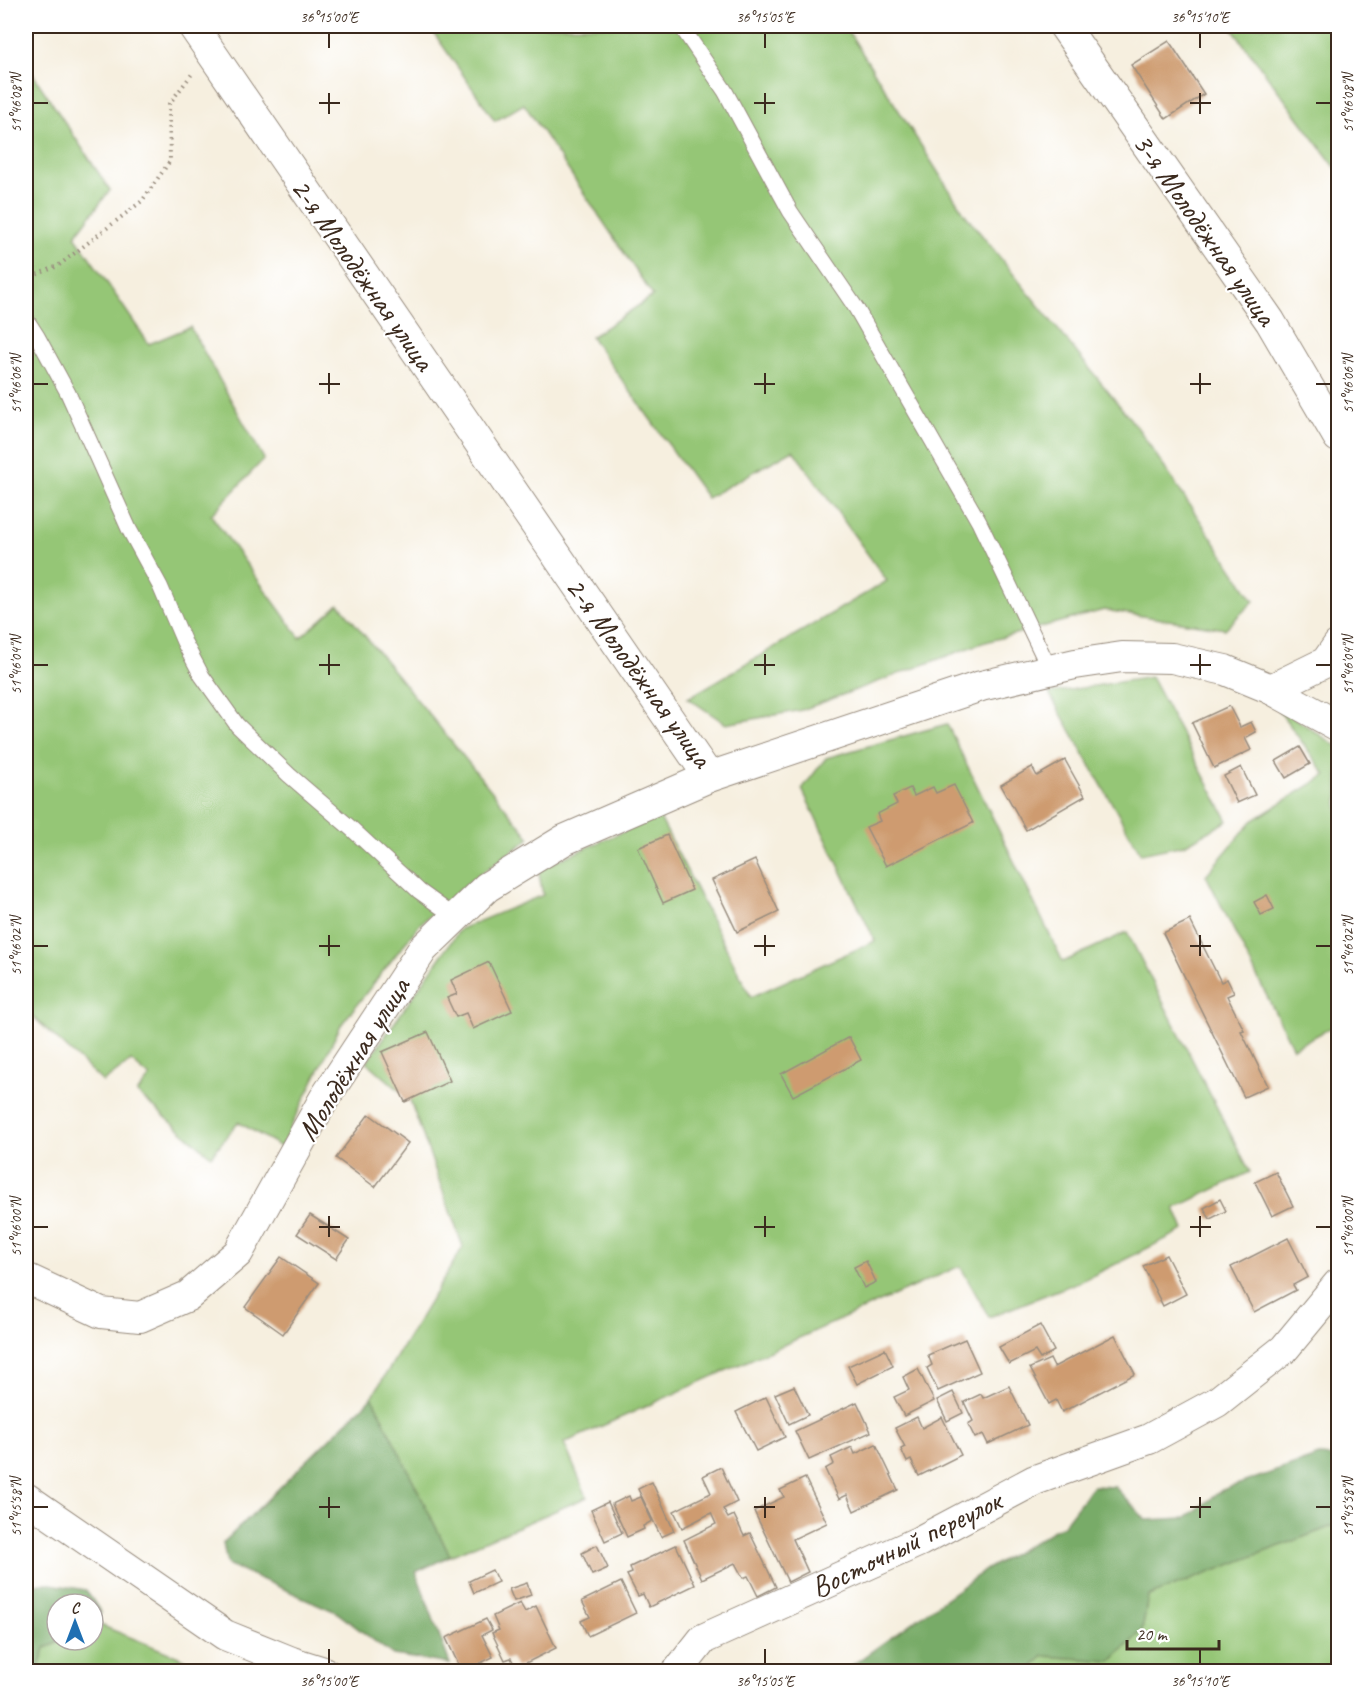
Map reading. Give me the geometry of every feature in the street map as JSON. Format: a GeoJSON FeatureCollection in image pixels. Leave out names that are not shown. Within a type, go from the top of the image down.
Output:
{"type":"FeatureCollection","features":[{"type":"Feature","properties":{"kind":"street","name":"2-я Молодёжная улица"},"geometry":{"type":"LineString","coordinates":[[193,26],[709,777],[981,686],[1122,657],[1172,658],[1225,670],[1271,689],[1338,726]]}},
{"type":"Feature","properties":{"kind":"street","name":"3-я Молодёжная улица"},"geometry":{"type":"LineString","coordinates":[[1064,26],[1270,321],[1338,437]]}},
{"type":"Feature","properties":{"kind":"street"},"geometry":{"type":"LineString","coordinates":[[1271,689],[1326,662],[1338,645]]}},
{"type":"Feature","properties":{"kind":"street","name":"Молодёжная улица"},"geometry":{"type":"LineString","coordinates":[[26,1278],[101,1313],[140,1317],[188,1296],[238,1253],[331,1089],[423,949],[487,887],[564,840],[709,777]]}},
{"type":"Feature","properties":{"kind":"street","name":"Восточный переулок"},"geometry":{"type":"LineString","coordinates":[[677,1671],[703,1639],[920,1541],[1035,1480],[1149,1439],[1217,1402],[1284,1349],[1338,1284]]}},
{"type":"Feature","properties":{"kind":"street"},"geometry":{"type":"LineString","coordinates":[[26,1498],[225,1635],[292,1662],[324,1671]]}},
{"type":"Feature","properties":{"kind":"lane"},"geometry":{"type":"LineString","coordinates":[[681,26],[725,92],[790,211],[874,338],[979,522],[1050,670]]}},
{"type":"Feature","properties":{"kind":"lane"},"geometry":{"type":"LineString","coordinates":[[26,319],[68,393],[129,529],[160,586],[184,642],[202,676],[237,725],[289,775],[419,891],[456,918]]}},
{"type":"Feature","properties":{"kind":"path"},"geometry":{"type":"LineString","coordinates":[[26,279],[58,266],[142,201],[170,161],[169,104],[209,51]]}},
{"type":"Feature","properties":{"kind":"green space"},"geometry":{"type":"Polygon","coordinates":[[[429,26],[845,26],[964,213],[1140,431],[1254,601],[1225,629],[1104,610],[982,643],[802,710],[726,724],[688,698],[887,581],[793,450],[707,498],[591,337],[653,296],[524,104],[495,121],[429,26]]]}},
{"type":"Feature","properties":{"kind":"green space"},"geometry":{"type":"Polygon","coordinates":[[[1230,26],[1338,26],[1338,171],[1230,26]]]}},
{"type":"Feature","properties":{"kind":"green space"},"geometry":{"type":"Polygon","coordinates":[[[26,64],[110,190],[75,236],[149,344],[190,327],[264,459],[211,515],[300,638],[339,604],[530,838],[468,883],[420,924],[341,1025],[281,1147],[238,1122],[211,1156],[137,1093],[150,1077],[131,1061],[103,1082],[26,1010],[26,64]]]}},
{"type":"Feature","properties":{"kind":"green space"},"geometry":{"type":"Polygon","coordinates":[[[1151,677],[1228,821],[1184,845],[1141,854],[1049,693],[1151,677]]]}},
{"type":"Feature","properties":{"kind":"green space"},"geometry":{"type":"Polygon","coordinates":[[[1275,705],[1338,747],[1338,1024],[1293,1048],[1206,875],[1252,821],[1326,775],[1275,705]]]}},
{"type":"Feature","properties":{"kind":"green space"},"geometry":{"type":"Polygon","coordinates":[[[947,724],[1063,962],[1127,932],[1250,1172],[1175,1208],[1184,1230],[1086,1279],[989,1317],[960,1266],[564,1443],[587,1497],[450,1556],[372,1397],[463,1247],[410,1100],[367,1062],[460,929],[543,895],[538,869],[659,816],[751,997],[875,941],[802,789],[826,758],[947,724]]]}},
{"type":"Feature","properties":{"kind":"green space"},"geometry":{"type":"Polygon","coordinates":[[[372,1397],[450,1556],[416,1572],[450,1664],[393,1655],[336,1612],[227,1564],[223,1543],[372,1397]]]}},
{"type":"Feature","properties":{"kind":"green space"},"geometry":{"type":"Polygon","coordinates":[[[1319,1456],[1338,1457],[1338,1524],[1148,1596],[1142,1631],[1111,1661],[1044,1656],[1027,1672],[844,1671],[987,1569],[1063,1525],[1093,1486],[1115,1487],[1146,1520],[1186,1518],[1222,1490],[1319,1456]]]}},
{"type":"Feature","properties":{"kind":"green space"},"geometry":{"type":"Polygon","coordinates":[[[1338,1524],[1338,1671],[1027,1672],[1044,1656],[1111,1661],[1142,1631],[1148,1596],[1338,1524]]]}},
{"type":"Feature","properties":{"kind":"green space"},"geometry":{"type":"Polygon","coordinates":[[[26,1584],[51,1584],[86,1590],[87,1592],[45,1592],[45,1648],[39,1668],[26,1671],[26,1584]]]}},
{"type":"Feature","properties":{"kind":"green space"},"geometry":{"type":"Polygon","coordinates":[[[105,1627],[214,1671],[32,1672],[39,1668],[45,1648],[45,1652],[105,1652],[105,1627]]]}},
{"type":"Feature","properties":{"kind":"building"},"geometry":{"type":"Polygon","coordinates":[[[1169,41],[1204,94],[1166,119],[1131,65],[1169,41]]]}},
{"type":"Feature","properties":{"kind":"building"},"geometry":{"type":"Polygon","coordinates":[[[1229,706],[1240,727],[1251,722],[1256,732],[1245,738],[1251,750],[1214,768],[1192,723],[1229,706]]]}},
{"type":"Feature","properties":{"kind":"building"},"geometry":{"type":"Polygon","coordinates":[[[1300,747],[1310,764],[1286,778],[1276,761],[1300,747]]]}},
{"type":"Feature","properties":{"kind":"building"},"geometry":{"type":"Polygon","coordinates":[[[1065,760],[1085,796],[1026,830],[1001,785],[1032,767],[1037,776],[1065,760]]]}},
{"type":"Feature","properties":{"kind":"building"},"geometry":{"type":"Polygon","coordinates":[[[1241,767],[1255,795],[1237,803],[1224,776],[1241,767]]]}},
{"type":"Feature","properties":{"kind":"building"},"geometry":{"type":"Polygon","coordinates":[[[954,785],[973,823],[886,866],[866,827],[880,821],[877,814],[897,804],[893,796],[910,788],[914,796],[933,787],[936,793],[954,785]]]}},
{"type":"Feature","properties":{"kind":"building"},"geometry":{"type":"Polygon","coordinates":[[[667,835],[692,890],[663,903],[638,848],[667,835]]]}},
{"type":"Feature","properties":{"kind":"building"},"geometry":{"type":"Polygon","coordinates":[[[755,860],[779,912],[737,932],[712,880],[755,860]]]}},
{"type":"Feature","properties":{"kind":"building"},"geometry":{"type":"Polygon","coordinates":[[[1267,895],[1274,909],[1261,915],[1254,902],[1267,895]]]}},
{"type":"Feature","properties":{"kind":"building"},"geometry":{"type":"Polygon","coordinates":[[[1190,920],[1221,982],[1227,979],[1234,993],[1227,996],[1268,1086],[1244,1097],[1163,933],[1190,920]]]}},
{"type":"Feature","properties":{"kind":"building"},"geometry":{"type":"Polygon","coordinates":[[[489,962],[512,1011],[473,1029],[466,1013],[456,1017],[447,998],[457,994],[451,980],[489,962]]]}},
{"type":"Feature","properties":{"kind":"building"},"geometry":{"type":"Polygon","coordinates":[[[428,1032],[450,1081],[405,1102],[382,1052],[428,1032]]]}},
{"type":"Feature","properties":{"kind":"building"},"geometry":{"type":"Polygon","coordinates":[[[849,1037],[861,1060],[793,1096],[781,1074],[849,1037]]]}},
{"type":"Feature","properties":{"kind":"building"},"geometry":{"type":"Polygon","coordinates":[[[369,1114],[408,1143],[375,1187],[336,1158],[369,1114]]]}},
{"type":"Feature","properties":{"kind":"building"},"geometry":{"type":"Polygon","coordinates":[[[1276,1172],[1293,1206],[1272,1216],[1255,1182],[1276,1172]]]}},
{"type":"Feature","properties":{"kind":"building"},"geometry":{"type":"Polygon","coordinates":[[[1220,1199],[1226,1211],[1210,1219],[1204,1208],[1220,1199]]]}},
{"type":"Feature","properties":{"kind":"building"},"geometry":{"type":"Polygon","coordinates":[[[310,1215],[349,1240],[336,1259],[297,1234],[310,1215]]]}},
{"type":"Feature","properties":{"kind":"building"},"geometry":{"type":"Polygon","coordinates":[[[1288,1238],[1308,1277],[1293,1285],[1296,1290],[1254,1312],[1231,1267],[1288,1238]]]}},
{"type":"Feature","properties":{"kind":"building"},"geometry":{"type":"Polygon","coordinates":[[[1166,1255],[1186,1294],[1163,1306],[1143,1266],[1166,1255]]]}},
{"type":"Feature","properties":{"kind":"building"},"geometry":{"type":"Polygon","coordinates":[[[281,1257],[319,1283],[283,1334],[245,1307],[281,1257]]]}},
{"type":"Feature","properties":{"kind":"building"},"geometry":{"type":"Polygon","coordinates":[[[866,1261],[876,1282],[864,1288],[854,1267],[866,1261]]]}},
{"type":"Feature","properties":{"kind":"building"},"geometry":{"type":"Polygon","coordinates":[[[1040,1325],[1054,1351],[1040,1359],[1035,1351],[1009,1364],[999,1347],[1040,1325]]]}},
{"type":"Feature","properties":{"kind":"building"},"geometry":{"type":"Polygon","coordinates":[[[1115,1335],[1135,1374],[1062,1412],[1056,1400],[1049,1404],[1030,1368],[1050,1359],[1054,1367],[1115,1335]]]}},
{"type":"Feature","properties":{"kind":"building"},"geometry":{"type":"Polygon","coordinates":[[[965,1339],[980,1372],[938,1391],[927,1368],[932,1365],[928,1355],[965,1339]]]}},
{"type":"Feature","properties":{"kind":"building"},"geometry":{"type":"Polygon","coordinates":[[[885,1349],[893,1366],[857,1384],[848,1366],[885,1349]]]}},
{"type":"Feature","properties":{"kind":"building"},"geometry":{"type":"Polygon","coordinates":[[[918,1369],[934,1401],[904,1416],[894,1397],[909,1390],[903,1377],[918,1369]]]}},
{"type":"Feature","properties":{"kind":"building"},"geometry":{"type":"Polygon","coordinates":[[[794,1386],[808,1415],[789,1424],[775,1394],[794,1386]]]}},
{"type":"Feature","properties":{"kind":"building"},"geometry":{"type":"Polygon","coordinates":[[[1009,1386],[1028,1425],[988,1444],[983,1434],[975,1438],[968,1424],[973,1421],[964,1402],[981,1394],[983,1398],[1009,1386]]]}},
{"type":"Feature","properties":{"kind":"building"},"geometry":{"type":"Polygon","coordinates":[[[953,1392],[963,1413],[947,1421],[937,1400],[953,1392]]]}},
{"type":"Feature","properties":{"kind":"building"},"geometry":{"type":"Polygon","coordinates":[[[766,1397],[785,1437],[756,1451],[736,1412],[766,1397]]]}},
{"type":"Feature","properties":{"kind":"building"},"geometry":{"type":"Polygon","coordinates":[[[857,1402],[871,1432],[809,1460],[795,1431],[857,1402]]]}},
{"type":"Feature","properties":{"kind":"building"},"geometry":{"type":"Polygon","coordinates":[[[917,1417],[922,1428],[942,1417],[961,1455],[919,1476],[911,1460],[907,1462],[901,1449],[905,1447],[895,1428],[917,1417]]]}},
{"type":"Feature","properties":{"kind":"building"},"geometry":{"type":"Polygon","coordinates":[[[876,1444],[898,1490],[854,1511],[847,1495],[839,1499],[825,1469],[834,1464],[831,1457],[852,1447],[855,1454],[876,1444]]]}},
{"type":"Feature","properties":{"kind":"building"},"geometry":{"type":"Polygon","coordinates":[[[721,1467],[737,1502],[723,1509],[728,1518],[734,1515],[744,1536],[750,1533],[776,1587],[758,1596],[748,1576],[743,1578],[735,1563],[702,1579],[684,1540],[716,1524],[711,1513],[682,1528],[674,1511],[711,1493],[703,1476],[721,1467]]]}},
{"type":"Feature","properties":{"kind":"building"},"geometry":{"type":"Polygon","coordinates":[[[805,1478],[827,1523],[793,1539],[808,1572],[788,1582],[754,1511],[784,1497],[780,1490],[805,1478]]]}},
{"type":"Feature","properties":{"kind":"building"},"geometry":{"type":"Polygon","coordinates":[[[652,1482],[674,1531],[661,1537],[638,1489],[652,1482]]]}},
{"type":"Feature","properties":{"kind":"building"},"geometry":{"type":"Polygon","coordinates":[[[629,1496],[631,1501],[641,1497],[652,1521],[643,1526],[644,1529],[627,1537],[612,1504],[629,1496]]]}},
{"type":"Feature","properties":{"kind":"building"},"geometry":{"type":"Polygon","coordinates":[[[608,1502],[622,1533],[605,1541],[591,1510],[608,1502]]]}},
{"type":"Feature","properties":{"kind":"building"},"geometry":{"type":"Polygon","coordinates":[[[597,1545],[608,1568],[592,1575],[582,1553],[597,1545]]]}},
{"type":"Feature","properties":{"kind":"building"},"geometry":{"type":"Polygon","coordinates":[[[676,1545],[695,1585],[649,1607],[643,1594],[638,1596],[627,1575],[632,1573],[630,1567],[676,1545]]]}},
{"type":"Feature","properties":{"kind":"building"},"geometry":{"type":"Polygon","coordinates":[[[492,1570],[498,1582],[474,1593],[469,1581],[492,1570]]]}},
{"type":"Feature","properties":{"kind":"building"},"geometry":{"type":"Polygon","coordinates":[[[621,1582],[636,1613],[588,1636],[581,1621],[590,1617],[582,1601],[621,1582]]]}},
{"type":"Feature","properties":{"kind":"building"},"geometry":{"type":"Polygon","coordinates":[[[527,1583],[531,1595],[514,1601],[509,1589],[527,1583]]]}},
{"type":"Feature","properties":{"kind":"building"},"geometry":{"type":"Polygon","coordinates":[[[520,1603],[525,1612],[536,1606],[556,1648],[516,1668],[511,1658],[505,1660],[492,1633],[499,1630],[493,1616],[520,1603]]]}},
{"type":"Feature","properties":{"kind":"building"},"geometry":{"type":"Polygon","coordinates":[[[486,1619],[492,1630],[482,1635],[493,1657],[462,1672],[446,1638],[486,1619]]]}}]}
